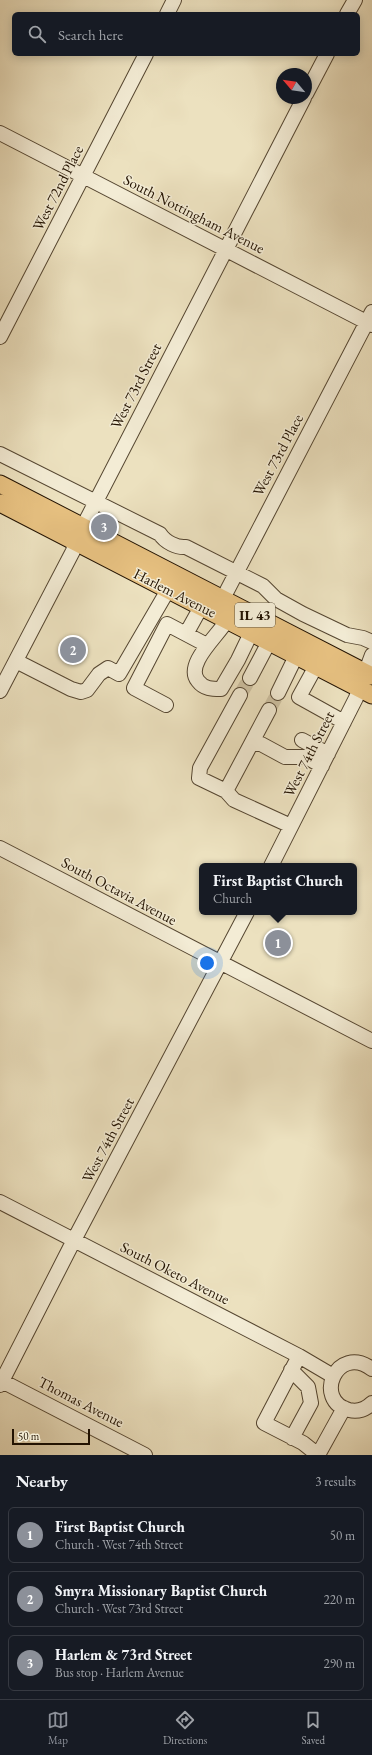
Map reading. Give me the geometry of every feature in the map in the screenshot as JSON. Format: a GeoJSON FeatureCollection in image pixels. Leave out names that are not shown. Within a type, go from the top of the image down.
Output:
{"type":"FeatureCollection","features":[{"type":"Feature","properties":{"kind":"main road","name":"Harlem Avenue"},"geometry":{"type":"LineString","coordinates":[[0,484],[369,674]]}},
{"type":"Feature","properties":{"kind":"main road","name":"Harlem Avenue"},"geometry":{"type":"LineString","coordinates":[[0,503],[366,692]]}},
{"type":"Feature","properties":{"kind":"street"},"geometry":{"type":"LineString","coordinates":[[168,12],[174,0]]}},
{"type":"Feature","properties":{"kind":"street"},"geometry":{"type":"LineString","coordinates":[[348,12],[354,0]]}},
{"type":"Feature","properties":{"kind":"street","name":"West 72nd Place"},"geometry":{"type":"LineString","coordinates":[[0,337],[145,56]]}},
{"type":"Feature","properties":{"kind":"street"},"geometry":{"type":"LineString","coordinates":[[312,83],[326,56]]}},
{"type":"Feature","properties":{"kind":"street","name":"West 73rd Street"},"geometry":{"type":"LineString","coordinates":[[0,691],[73,552],[75,541],[301,104]]}},
{"type":"Feature","properties":{"kind":"street","name":"South Nottingham Avenue"},"geometry":{"type":"LineString","coordinates":[[0,133],[82,177],[370,320]]}},
{"type":"Feature","properties":{"kind":"street","name":"West 73rd Place"},"geometry":{"type":"LineString","coordinates":[[214,614],[370,320]]}},
{"type":"Feature","properties":{"kind":"street"},"geometry":{"type":"LineString","coordinates":[[0,454],[95,502],[99,502],[160,534],[163,539],[180,548],[186,547],[263,586],[276,599],[303,614],[347,635],[363,638],[372,642]]}},
{"type":"Feature","properties":{"kind":"street"},"geometry":{"type":"LineString","coordinates":[[16,661],[71,689],[81,692],[87,690],[99,674],[108,668],[119,674],[168,590]]}},
{"type":"Feature","properties":{"kind":"street"},"geometry":{"type":"LineString","coordinates":[[186,634],[214,614],[222,629],[204,649],[195,667],[196,678],[200,684],[206,687],[211,689],[221,689],[238,660],[251,633]]}},
{"type":"Feature","properties":{"kind":"street"},"geometry":{"type":"LineString","coordinates":[[166,705],[134,688],[167,624],[203,642]]}},
{"type":"Feature","properties":{"kind":"street"},"geometry":{"type":"LineString","coordinates":[[250,678],[269,642]]}},
{"type":"Feature","properties":{"kind":"street","name":"West 74th Street"},"geometry":{"type":"LineString","coordinates":[[272,863],[344,722],[366,692],[372,655]]}},
{"type":"Feature","properties":{"kind":"street"},"geometry":{"type":"LineString","coordinates":[[278,693],[296,656]]}},
{"type":"Feature","properties":{"kind":"street"},"geometry":{"type":"LineString","coordinates":[[316,666],[299,697],[344,722]]}},
{"type":"Feature","properties":{"kind":"street"},"geometry":{"type":"LineString","coordinates":[[240,695],[200,768],[199,778],[226,791],[234,800],[291,826]]}},
{"type":"Feature","properties":{"kind":"street"},"geometry":{"type":"LineString","coordinates":[[226,791],[269,710]]}},
{"type":"Feature","properties":{"kind":"street"},"geometry":{"type":"LineString","coordinates":[[302,740],[325,760]]}},
{"type":"Feature","properties":{"kind":"street"},"geometry":{"type":"LineString","coordinates":[[251,744],[261,744],[285,757],[325,760]]}},
{"type":"Feature","properties":{"kind":"street","name":"South Octavia Avenue"},"geometry":{"type":"LineString","coordinates":[[0,848],[372,1041]]}},
{"type":"Feature","properties":{"kind":"street","name":"West 74th Street"},"geometry":{"type":"LineString","coordinates":[[1,1382],[245,915]]}},
{"type":"Feature","properties":{"kind":"street","name":"South Oketo Avenue"},"geometry":{"type":"LineString","coordinates":[[0,1202],[299,1356],[333,1376]]}},
{"type":"Feature","properties":{"kind":"street"},"geometry":{"type":"LineString","coordinates":[[299,1356],[264,1423],[303,1443],[318,1455],[344,1408]]}},
{"type":"Feature","properties":{"kind":"street"},"geometry":{"type":"LineString","coordinates":[[370,1362],[351,1362],[343,1365],[333,1376],[331,1391],[338,1404],[344,1408],[358,1410],[364,1409],[372,1403]]}},
{"type":"Feature","properties":{"kind":"street"},"geometry":{"type":"LineString","coordinates":[[291,1370],[308,1387],[311,1403],[292,1438]]}},
{"type":"Feature","properties":{"kind":"street","name":"Thomas Avenue"},"geometry":{"type":"LineString","coordinates":[[1,1382],[145,1455]]}},
{"type":"Feature","properties":{"kind":"tunnel"},"geometry":{"type":"LineString","coordinates":[[240,695],[250,678]]}},
{"type":"Feature","properties":{"kind":"tunnel"},"geometry":{"type":"LineString","coordinates":[[269,710],[278,693]]}},
{"type":"Feature","properties":{"kind":"place","name":"Harlem & 73rd Street"},"geometry":{"type":"Point","coordinates":[104,527]}},
{"type":"Feature","properties":{"kind":"place","name":"Smyra Missionary Baptist Church"},"geometry":{"type":"Point","coordinates":[73,650]}},
{"type":"Feature","properties":{"kind":"place","name":"First Baptist Church"},"geometry":{"type":"Point","coordinates":[278,943]}}]}
